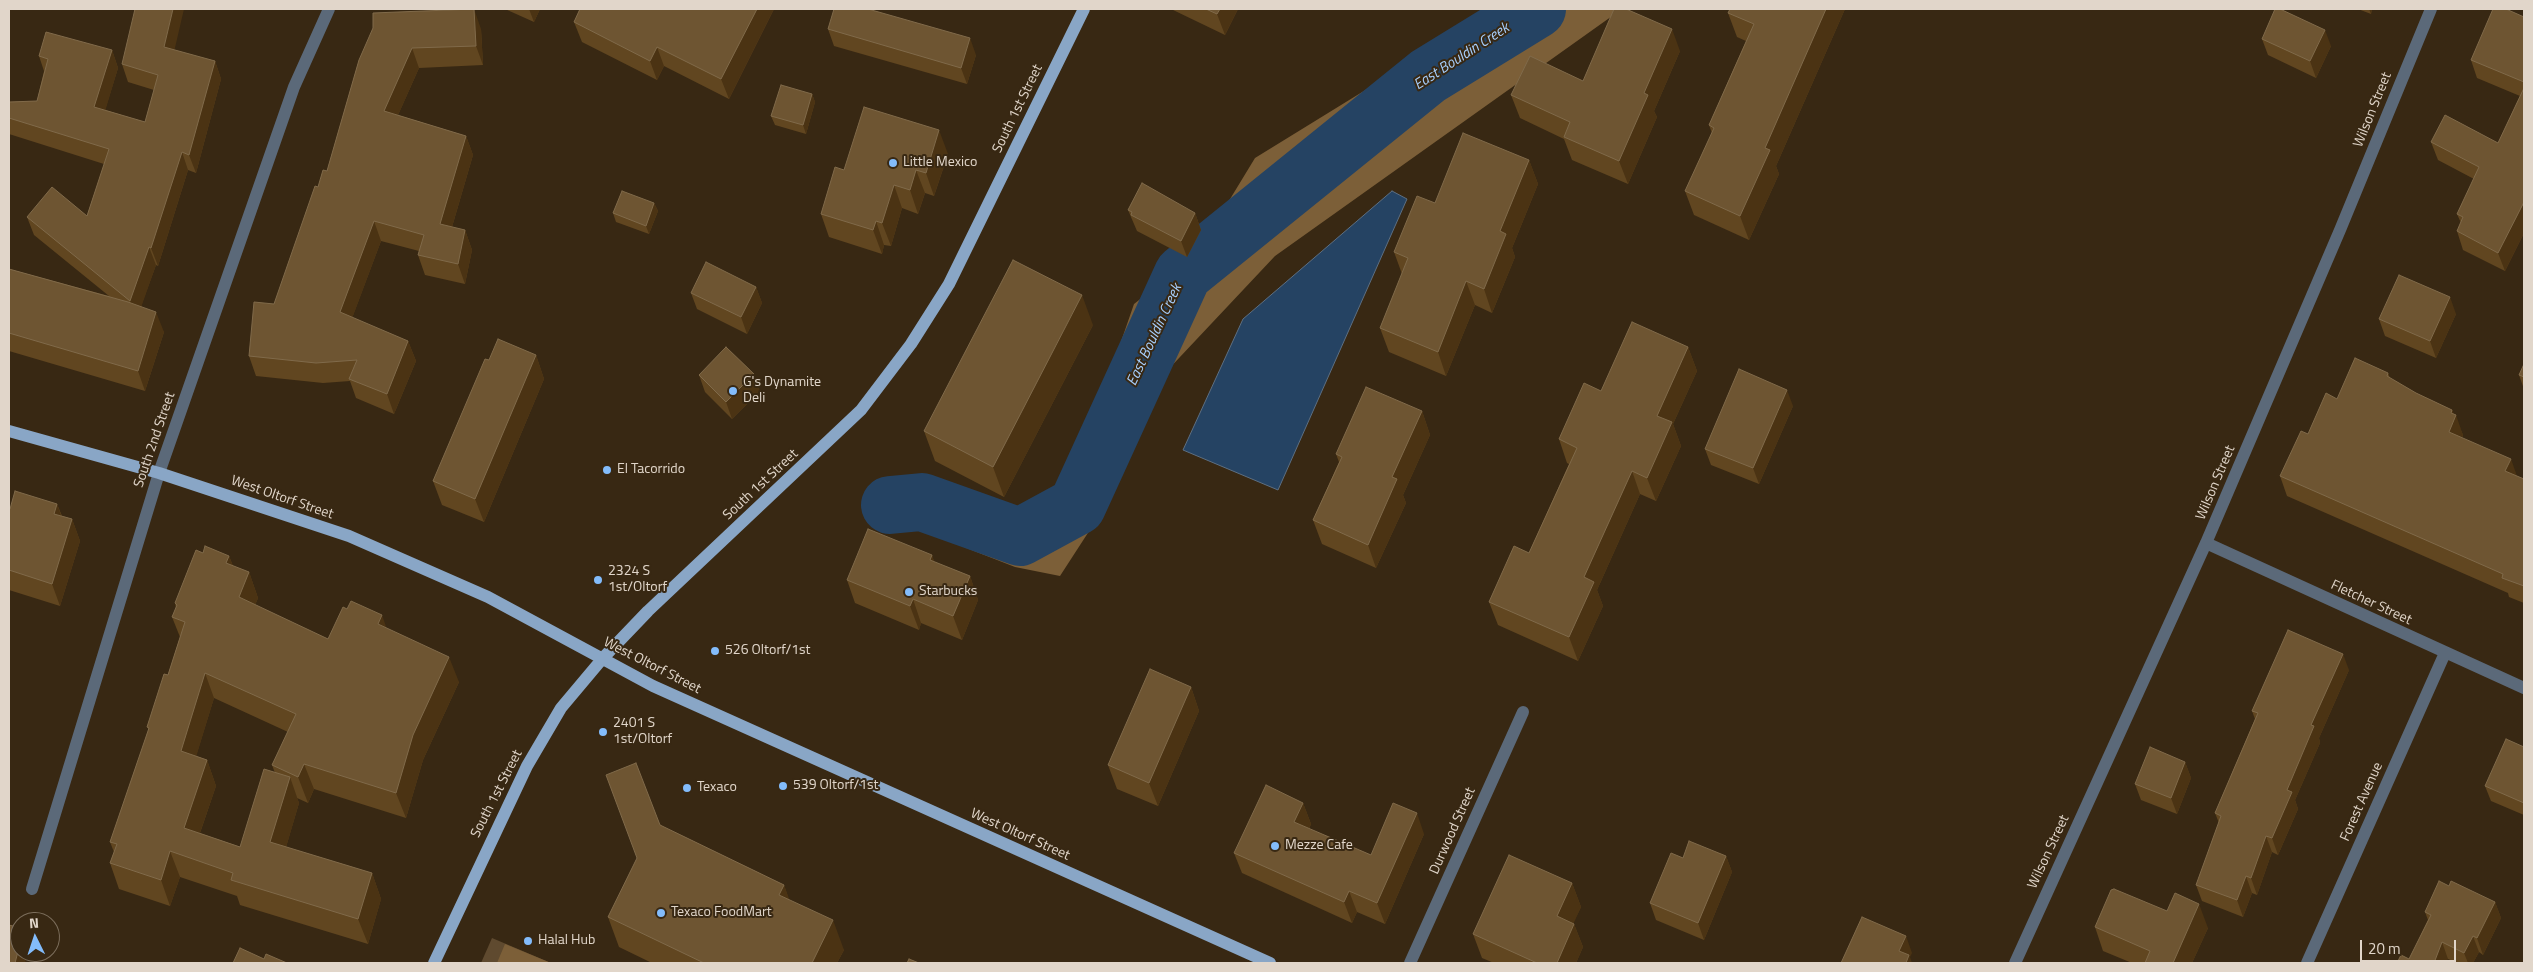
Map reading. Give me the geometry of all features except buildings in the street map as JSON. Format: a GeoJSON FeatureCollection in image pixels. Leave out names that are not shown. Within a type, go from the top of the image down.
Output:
{"type":"FeatureCollection","features":[{"type":"Feature","properties":{"kind":"main road","name":"South 1st Street"},"geometry":{"type":"LineString","coordinates":[[434,963],[527,766],[561,708],[603,658],[648,611],[861,410],[911,344],[949,284],[1084,9]]}},
{"type":"Feature","properties":{"kind":"main road","name":"West Oltorf Street"},"geometry":{"type":"LineString","coordinates":[[9,431],[159,473],[349,536],[488,597],[653,686],[695,706],[1270,963]]}},
{"type":"Feature","properties":{"kind":"street","name":"South 2nd Street"},"geometry":{"type":"LineString","coordinates":[[32,889],[159,473],[294,87],[329,9]]}},
{"type":"Feature","properties":{"kind":"street","name":"Wilson Street"},"geometry":{"type":"LineString","coordinates":[[2015,963],[2206,543],[2340,230],[2431,9]]}},
{"type":"Feature","properties":{"kind":"street","name":"Fletcher Street"},"geometry":{"type":"LineString","coordinates":[[2206,543],[2524,688]]}},
{"type":"Feature","properties":{"kind":"street","name":"Forest Avenue"},"geometry":{"type":"LineString","coordinates":[[2307,963],[2444,653]]}},
{"type":"Feature","properties":{"kind":"street","name":"Durwood Street"},"geometry":{"type":"LineString","coordinates":[[1410,963],[1523,712]]}},
{"type":"Feature","properties":{"kind":"shaded area"},"geometry":{"type":"Polygon","coordinates":[[[1497,9],[1622,9],[1275,256],[1164,374],[1095,522],[1060,576],[1015,567],[897,521],[941,499],[1011,522],[1051,514],[1068,495],[1134,304],[1196,255],[1255,158],[1497,9]]]}},
{"type":"Feature","properties":{"kind":"shaded area"},"geometry":{"type":"Polygon","coordinates":[[[492,938],[551,963],[481,963],[492,938]]]}},
{"type":"Feature","properties":{"kind":"shaded area"},"geometry":{"type":"Polygon","coordinates":[[[505,944],[551,963],[497,963],[505,944]]]}},
{"type":"Feature","properties":{"kind":"water"},"geometry":{"type":"Polygon","coordinates":[[[1392,191],[1407,199],[1278,490],[1183,450],[1243,319],[1392,191]]]}},
{"type":"Feature","properties":{"kind":"waterway","name":"East Bouldin Creek"},"geometry":{"type":"LineString","coordinates":[[890,505],[922,502],[1020,537],[1077,506],[1183,274],[1428,76],[1537,9]]}},
{"type":"Feature","properties":{"kind":"place","name":"Little Mexico"},"geometry":{"type":"Point","coordinates":[893,163]}},
{"type":"Feature","properties":{"kind":"place","name":"G's Dynamite Deli"},"geometry":{"type":"Point","coordinates":[733,391]}},
{"type":"Feature","properties":{"kind":"place","name":"El Tacorrido"},"geometry":{"type":"Point","coordinates":[607,470]}},
{"type":"Feature","properties":{"kind":"place","name":"2324 S 1st/Oltorf"},"geometry":{"type":"Point","coordinates":[598,580]}},
{"type":"Feature","properties":{"kind":"place","name":"Starbucks"},"geometry":{"type":"Point","coordinates":[909,592]}},
{"type":"Feature","properties":{"kind":"place","name":"526 Oltorf/1st"},"geometry":{"type":"Point","coordinates":[715,651]}},
{"type":"Feature","properties":{"kind":"place","name":"2401 S 1st/Oltorf"},"geometry":{"type":"Point","coordinates":[603,732]}},
{"type":"Feature","properties":{"kind":"place","name":"539 Oltorf/1st"},"geometry":{"type":"Point","coordinates":[783,786]}},
{"type":"Feature","properties":{"kind":"place","name":"Texaco"},"geometry":{"type":"Point","coordinates":[687,788]}},
{"type":"Feature","properties":{"kind":"place","name":"Mezze Cafe"},"geometry":{"type":"Point","coordinates":[1275,846]}},
{"type":"Feature","properties":{"kind":"place","name":"Texaco FoodMart"},"geometry":{"type":"Point","coordinates":[661,913]}},
{"type":"Feature","properties":{"kind":"place","name":"Halal Hub"},"geometry":{"type":"Point","coordinates":[528,941]}}]}
